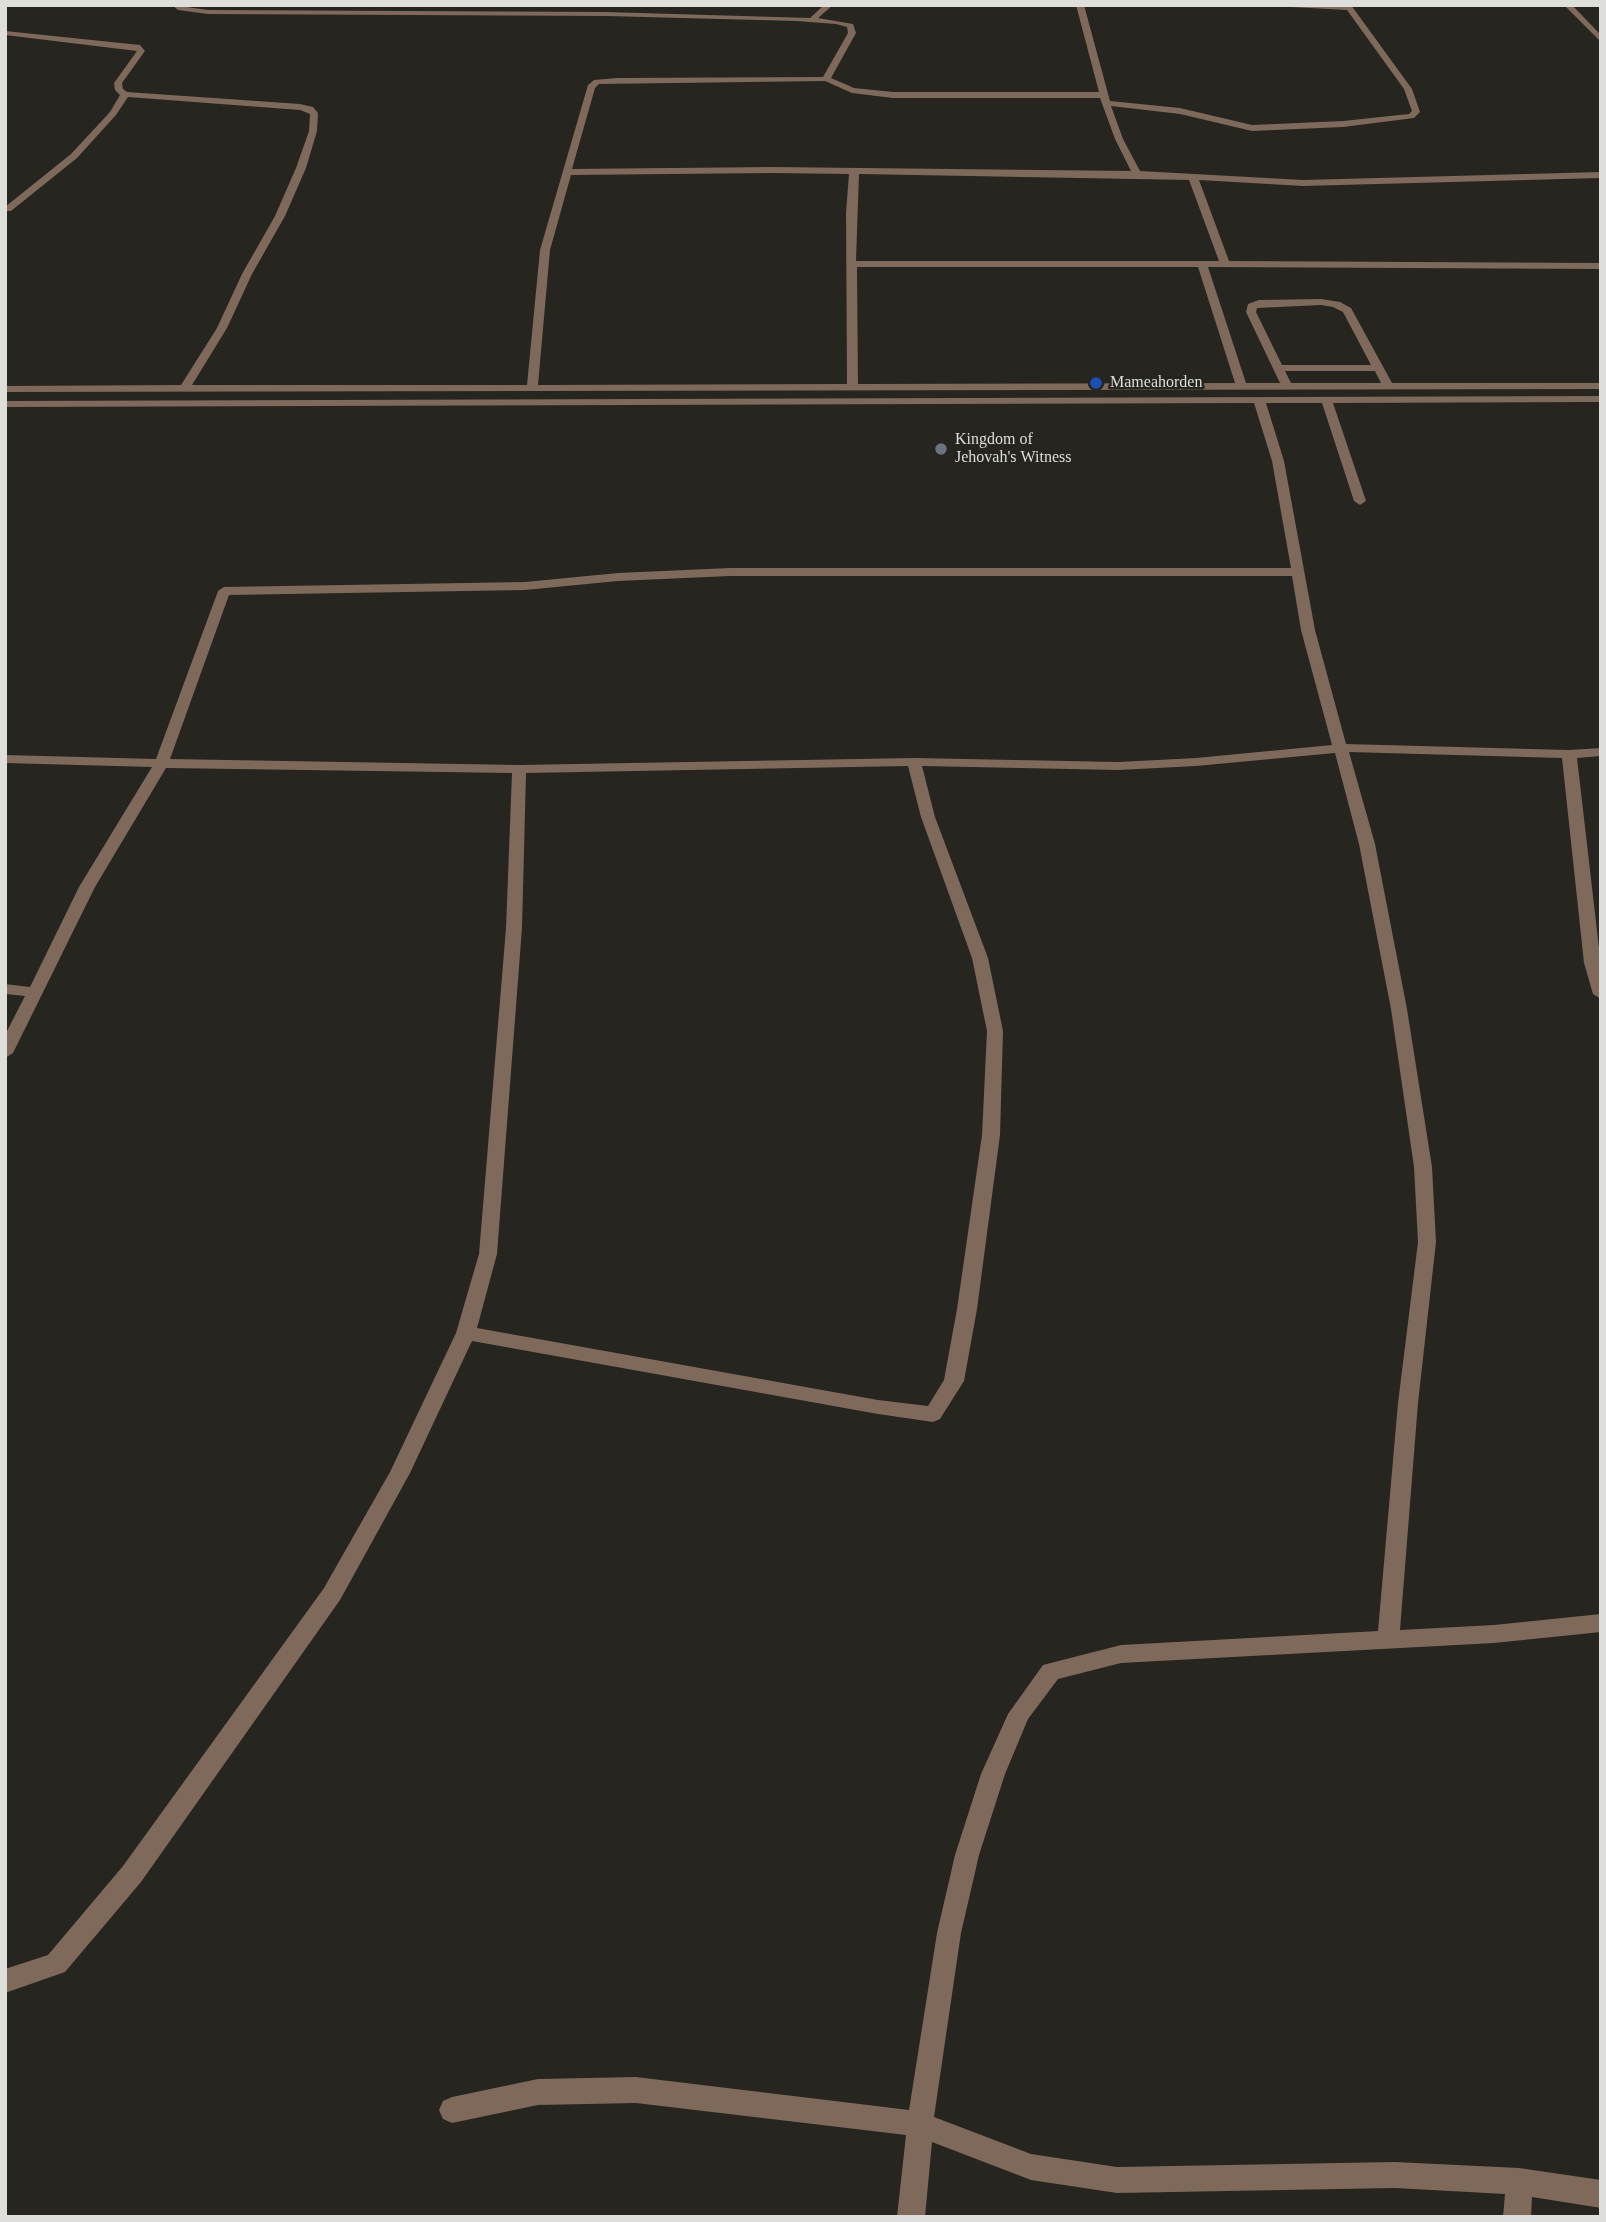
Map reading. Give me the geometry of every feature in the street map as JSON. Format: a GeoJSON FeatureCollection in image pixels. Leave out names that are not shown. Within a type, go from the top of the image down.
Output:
{"type":"FeatureCollection","features":[{"type":"Feature","properties":{"kind":"street"},"geometry":{"type":"LineString","coordinates":[[176,5],[208,12],[432,14],[607,10],[813,20],[844,24],[852,28],[852,33],[826,79]]}},
{"type":"Feature","properties":{"kind":"street"},"geometry":{"type":"LineString","coordinates":[[813,20],[829,5]]}},
{"type":"Feature","properties":{"kind":"street"},"geometry":{"type":"LineString","coordinates":[[1080,5],[1105,99],[1119,139],[1137,174]]}},
{"type":"Feature","properties":{"kind":"street"},"geometry":{"type":"LineString","coordinates":[[532,388],[545,250],[569,172],[587,93],[597,82],[826,79],[852,90],[916,96],[1105,99],[1180,111],[1252,128],[1343,124],[1411,116],[1416,112],[1408,89],[1348,7],[1257,5]]}},
{"type":"Feature","properties":{"kind":"street"},"geometry":{"type":"LineString","coordinates":[[1569,5],[1601,40]]}},
{"type":"Feature","properties":{"kind":"street"},"geometry":{"type":"LineString","coordinates":[[384,13],[405,6],[432,14]]}},
{"type":"Feature","properties":{"kind":"street"},"geometry":{"type":"LineString","coordinates":[[5,33],[137,47],[141,51],[118,83],[119,90],[125,94],[300,107],[310,109],[314,113],[313,131],[302,168],[280,216],[247,274],[222,328],[184,389]]}},
{"type":"Feature","properties":{"kind":"street"},"geometry":{"type":"LineString","coordinates":[[8,209],[74,156],[107,121],[125,94]]}},
{"type":"Feature","properties":{"kind":"street"},"geometry":{"type":"LineString","coordinates":[[569,172],[772,170],[854,173],[1137,174],[1303,183],[1601,175]]}},
{"type":"Feature","properties":{"kind":"street"},"geometry":{"type":"LineString","coordinates":[[853,387],[851,213],[854,173]]}},
{"type":"Feature","properties":{"kind":"street"},"geometry":{"type":"LineString","coordinates":[[1193,177],[1225,265]]}},
{"type":"Feature","properties":{"kind":"street"},"geometry":{"type":"LineString","coordinates":[[853,264],[1601,266]]}},
{"type":"Feature","properties":{"kind":"street"},"geometry":{"type":"LineString","coordinates":[[1202,265],[1241,386]]}},
{"type":"Feature","properties":{"kind":"street"},"geometry":{"type":"LineString","coordinates":[[1287,386],[1251,312],[1252,306],[1259,303],[1321,302],[1336,304],[1348,310],[1389,387]]}},
{"type":"Feature","properties":{"kind":"street"},"geometry":{"type":"LineString","coordinates":[[1276,368],[1377,368]]}},
{"type":"Feature","properties":{"kind":"street"},"geometry":{"type":"LineString","coordinates":[[5,389],[1601,386]]}},
{"type":"Feature","properties":{"kind":"street"},"geometry":{"type":"LineString","coordinates":[[1326,399],[1360,500]]}},
{"type":"Feature","properties":{"kind":"street"},"geometry":{"type":"LineString","coordinates":[[5,404],[1601,399]]}},
{"type":"Feature","properties":{"kind":"street"},"geometry":{"type":"LineString","coordinates":[[1259,400],[1278,461],[1308,630],[1367,844],[1397,996],[1423,1167],[1427,1242],[1408,1403],[1388,1638]]}},
{"type":"Feature","properties":{"kind":"street"},"geometry":{"type":"LineString","coordinates":[[5,1053],[87,887],[162,762],[224,591],[525,586],[618,577],[730,572],[1299,572]]}},
{"type":"Feature","properties":{"kind":"street"},"geometry":{"type":"LineString","coordinates":[[5,759],[336,768],[519,769],[914,762],[1118,766],[1196,762],[1342,748],[1569,754],[1601,752]]}},
{"type":"Feature","properties":{"kind":"street"},"geometry":{"type":"LineString","coordinates":[[1569,754],[1592,963],[1601,994]]}},
{"type":"Feature","properties":{"kind":"street"},"geometry":{"type":"LineString","coordinates":[[466,1333],[878,1407],[933,1414],[954,1381],[967,1309],[992,1135],[995,1031],[980,958],[928,817],[914,762]]}},
{"type":"Feature","properties":{"kind":"street"},"geometry":{"type":"LineString","coordinates":[[5,1981],[56,1965],[132,1874],[332,1594],[400,1473],[466,1333],[488,1254],[514,928],[519,769]]}},
{"type":"Feature","properties":{"kind":"street"},"geometry":{"type":"LineString","coordinates":[[5,989],[35,992]]}},
{"type":"Feature","properties":{"kind":"street"},"geometry":{"type":"LineString","coordinates":[[911,2217],[920,2124],[949,1933],[967,1855],[993,1774],[1019,1714],[1051,1672],[1121,1654],[1494,1634],[1601,1623]]}},
{"type":"Feature","properties":{"kind":"street"},"geometry":{"type":"LineString","coordinates":[[452,2110],[538,2092],[636,2090],[920,2124],[1031,2167],[1116,2180],[1395,2175],[1520,2181],[1601,2193]]}},
{"type":"Feature","properties":{"kind":"street"},"geometry":{"type":"LineString","coordinates":[[1517,2217],[1520,2181]]}},
{"type":"Feature","properties":{"kind":"place","name":"Mameahorden"},"geometry":{"type":"Point","coordinates":[1096,383]}},
{"type":"Feature","properties":{"kind":"place","name":"Kingdom of Jehovah's Witness"},"geometry":{"type":"Point","coordinates":[941,449]}}]}
